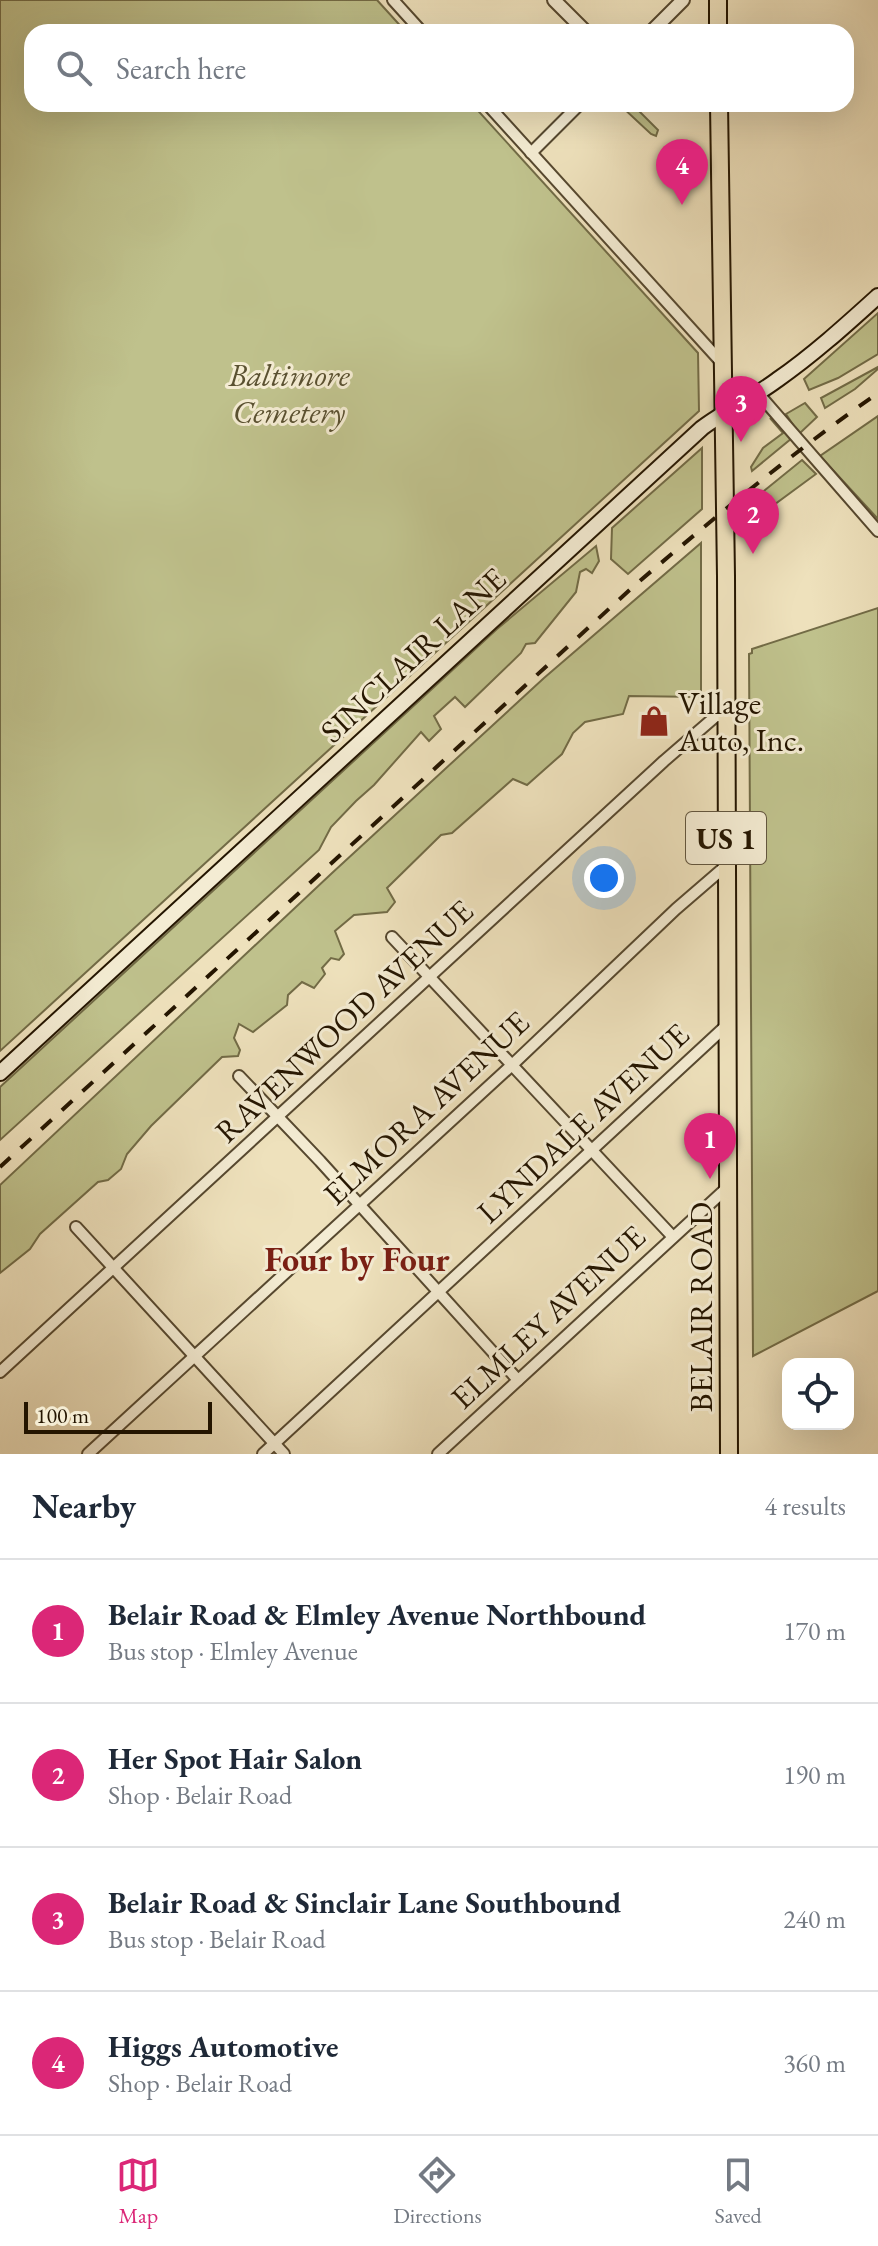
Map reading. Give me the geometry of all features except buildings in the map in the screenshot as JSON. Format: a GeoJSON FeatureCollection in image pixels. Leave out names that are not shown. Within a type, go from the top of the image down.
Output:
{"type":"FeatureCollection","features":[{"type":"Feature","properties":{"kind":"main road"},"geometry":{"type":"LineString","coordinates":[[718,0],[718,24]]}},
{"type":"Feature","properties":{"kind":"main road","name":"BELAIR ROAD"},"geometry":{"type":"LineString","coordinates":[[719,112],[726,716],[729,1454]]}},
{"type":"Feature","properties":{"kind":"main road","name":"SINCLAIR LANE"},"geometry":{"type":"LineString","coordinates":[[0,1073],[702,428],[797,365],[878,296]]}},
{"type":"Feature","properties":{"kind":"street"},"geometry":{"type":"LineString","coordinates":[[393,0],[415,24]]}},
{"type":"Feature","properties":{"kind":"street"},"geometry":{"type":"LineString","coordinates":[[554,0],[578,24]]}},
{"type":"Feature","properties":{"kind":"street"},"geometry":{"type":"LineString","coordinates":[[659,24],[683,0]]}},
{"type":"Feature","properties":{"kind":"street"},"geometry":{"type":"LineString","coordinates":[[494,112],[723,365]]}},
{"type":"Feature","properties":{"kind":"street"},"geometry":{"type":"LineString","coordinates":[[531,153],[572,112]]}},
{"type":"Feature","properties":{"kind":"street"},"geometry":{"type":"LineString","coordinates":[[757,392],[878,531]]}},
{"type":"Feature","properties":{"kind":"street","name":"RAVENWOOD AVENUE"},"geometry":{"type":"LineString","coordinates":[[0,1372],[664,761],[716,716],[726,716]]}},
{"type":"Feature","properties":{"kind":"street","name":"ELMORA AVENUE"},"geometry":{"type":"LineString","coordinates":[[88,1454],[727,865]]}},
{"type":"Feature","properties":{"kind":"street"},"geometry":{"type":"LineString","coordinates":[[392,937],[673,1237]]}},
{"type":"Feature","properties":{"kind":"street","name":"LYNDALE AVENUE"},"geometry":{"type":"LineString","coordinates":[[263,1454],[727,1025]]}},
{"type":"Feature","properties":{"kind":"street"},"geometry":{"type":"LineString","coordinates":[[239,1076],[518,1380]]}},
{"type":"Feature","properties":{"kind":"street","name":"ELMLEY AVENUE"},"geometry":{"type":"LineString","coordinates":[[438,1454],[729,1185]]}},
{"type":"Feature","properties":{"kind":"street"},"geometry":{"type":"LineString","coordinates":[[76,1227],[284,1454]]}},
{"type":"Feature","properties":{"kind":"green space","name":"Baltimore Cemetery"},"geometry":{"type":"Polygon","coordinates":[[[0,0],[377,0],[399,24],[24,24],[24,112],[479,112],[698,353],[699,411],[0,1051],[0,0]]]}},
{"type":"Feature","properties":{"kind":"green space"},"geometry":{"type":"Polygon","coordinates":[[[627,112],[640,112],[658,130],[656,136],[627,112]]]}},
{"type":"Feature","properties":{"kind":"green space"},"geometry":{"type":"Polygon","coordinates":[[[878,313],[878,354],[838,378],[809,390],[804,379],[878,313]]]}},
{"type":"Feature","properties":{"kind":"green space"},"geometry":{"type":"Polygon","coordinates":[[[878,367],[855,389],[825,408],[821,398],[878,367]]]}},
{"type":"Feature","properties":{"kind":"green space"},"geometry":{"type":"Polygon","coordinates":[[[805,403],[817,417],[799,434],[786,414],[805,403]]]}},
{"type":"Feature","properties":{"kind":"green space"},"geometry":{"type":"Polygon","coordinates":[[[878,416],[878,519],[820,456],[878,416]]]}},
{"type":"Feature","properties":{"kind":"green space"},"geometry":{"type":"Polygon","coordinates":[[[770,418],[780,422],[792,438],[752,471],[751,467],[763,448],[783,433],[770,418]]]}},
{"type":"Feature","properties":{"kind":"green space"},"geometry":{"type":"Polygon","coordinates":[[[702,448],[702,509],[628,574],[611,559],[612,528],[702,448]]]}},
{"type":"Feature","properties":{"kind":"green space"},"geometry":{"type":"Polygon","coordinates":[[[802,460],[816,474],[771,507],[749,512],[754,499],[802,460]]]}},
{"type":"Feature","properties":{"kind":"green space"},"geometry":{"type":"Polygon","coordinates":[[[701,543],[701,697],[629,696],[623,714],[585,722],[573,733],[562,754],[527,785],[513,779],[452,833],[441,835],[387,888],[395,902],[387,912],[354,915],[335,931],[344,954],[339,960],[331,958],[322,968],[325,974],[314,988],[302,982],[288,995],[287,1005],[253,1032],[239,1024],[234,1038],[240,1050],[238,1056],[222,1057],[151,1126],[127,1154],[121,1169],[108,1180],[98,1182],[40,1234],[30,1249],[0,1273],[0,1185],[544,678],[701,543]]]}},
{"type":"Feature","properties":{"kind":"green space"},"geometry":{"type":"Polygon","coordinates":[[[596,546],[599,561],[592,573],[586,569],[580,572],[576,592],[535,643],[526,644],[521,653],[465,707],[455,697],[434,716],[441,729],[429,741],[421,732],[331,827],[319,850],[0,1140],[0,1087],[497,629],[596,546]]]}},
{"type":"Feature","properties":{"kind":"green space"},"geometry":{"type":"Polygon","coordinates":[[[878,608],[878,1291],[753,1356],[749,654],[752,649],[878,608]]]}},
{"type":"Feature","properties":{"kind":"railway"},"geometry":{"type":"LineString","coordinates":[[0,1167],[635,585],[724,510],[878,393]]}},
{"type":"Feature","properties":{"kind":"place","name":"Higgs Automotive"},"geometry":{"type":"Point","coordinates":[682,205]}},
{"type":"Feature","properties":{"kind":"place","name":"Belair Road & Sinclair Lane Southbound"},"geometry":{"type":"Point","coordinates":[741,442]}},
{"type":"Feature","properties":{"kind":"place","name":"Her Spot Hair Salon"},"geometry":{"type":"Point","coordinates":[753,554]}},
{"type":"Feature","properties":{"kind":"place","name":"Village Auto, Inc."},"geometry":{"type":"Point","coordinates":[654,721]}},
{"type":"Feature","properties":{"kind":"place","name":"Belair Road & Elmley Avenue Northbound"},"geometry":{"type":"Point","coordinates":[710,1179]}},
{"type":"Feature","properties":{"kind":"district","name":"Four by Four"},"geometry":{"type":"Point","coordinates":[357,1259]}}]}
